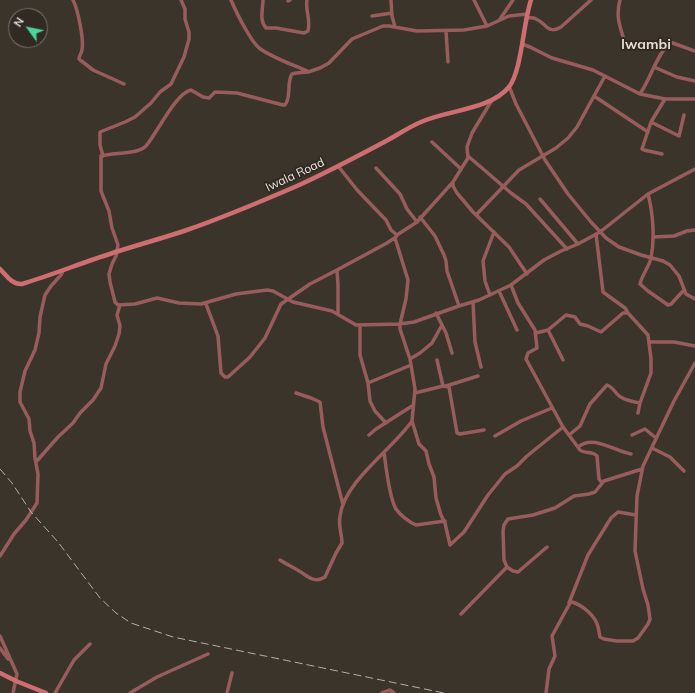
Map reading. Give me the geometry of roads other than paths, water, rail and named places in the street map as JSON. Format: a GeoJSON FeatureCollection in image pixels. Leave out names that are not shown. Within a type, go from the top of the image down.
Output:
{"type":"FeatureCollection","features":[{"type":"Feature","properties":{"kind":"street"},"geometry":{"type":"LineString","coordinates":[[73,0],[77,11],[82,42],[82,50],[79,59],[93,70],[124,84]]}},
{"type":"Feature","properties":{"kind":"street"},"geometry":{"type":"LineString","coordinates":[[181,0],[186,9],[185,19],[189,32],[189,39],[184,58],[171,84],[160,92],[151,103],[135,117],[100,132],[100,145],[103,156],[101,158],[101,191],[109,211],[112,228],[118,245],[117,252],[110,268],[109,276],[113,299],[116,304],[138,304],[157,298],[179,304],[206,304],[236,294],[267,290],[288,300],[325,308],[338,313],[354,324],[360,326],[414,322],[436,313],[473,302],[511,285],[540,263],[598,233],[648,194],[695,169]]}},
{"type":"Feature","properties":{"kind":"street"},"geometry":{"type":"LineString","coordinates":[[231,0],[251,38],[259,48],[308,72]]}},
{"type":"Feature","properties":{"kind":"street"},"geometry":{"type":"LineString","coordinates":[[263,0],[262,17],[263,24],[266,28],[276,28],[304,33],[308,31],[309,24],[306,6],[307,0]]}},
{"type":"Feature","properties":{"kind":"street"},"geometry":{"type":"LineString","coordinates":[[391,0],[395,27]]}},
{"type":"Feature","properties":{"kind":"street"},"geometry":{"type":"LineString","coordinates":[[474,0],[487,26]]}},
{"type":"Feature","properties":{"kind":"street"},"geometry":{"type":"LineString","coordinates":[[499,20],[513,0]]}},
{"type":"Feature","properties":{"kind":"street","name":"Iwala Road"},"geometry":{"type":"LineString","coordinates":[[0,269],[12,281],[18,284],[172,235],[233,213],[298,186],[421,122],[492,100],[500,95],[509,86],[516,68],[522,44],[526,16],[531,0]]}},
{"type":"Feature","properties":{"kind":"street"},"geometry":{"type":"LineString","coordinates":[[103,156],[144,148],[181,95],[188,90],[203,97],[209,98],[215,92],[237,93],[285,105],[288,101],[291,76],[295,73],[308,72],[320,68],[329,63],[352,39],[383,26],[416,31],[464,30],[487,26],[509,16],[526,16],[534,18],[546,28],[555,30],[561,27],[591,0]]}},
{"type":"Feature","properties":{"kind":"street"},"geometry":{"type":"LineString","coordinates":[[620,0],[617,18],[626,46]]}},
{"type":"Feature","properties":{"kind":"street"},"geometry":{"type":"LineString","coordinates":[[372,16],[392,13]]}},
{"type":"Feature","properties":{"kind":"street"},"geometry":{"type":"LineString","coordinates":[[446,31],[448,62]]}},
{"type":"Feature","properties":{"kind":"street"},"geometry":{"type":"LineString","coordinates":[[640,94],[654,67],[670,42],[695,51]]}},
{"type":"Feature","properties":{"kind":"street"},"geometry":{"type":"LineString","coordinates":[[522,44],[552,58],[590,68],[640,94],[665,99],[695,99]]}},
{"type":"Feature","properties":{"kind":"street"},"geometry":{"type":"LineString","coordinates":[[654,67],[677,77],[695,81]]}},
{"type":"Feature","properties":{"kind":"street"},"geometry":{"type":"LineString","coordinates":[[476,215],[519,170],[562,143],[573,133],[605,76]]}},
{"type":"Feature","properties":{"kind":"street"},"geometry":{"type":"LineString","coordinates":[[509,86],[516,104],[543,156],[568,194],[598,233],[619,247],[663,261],[673,268],[680,278],[684,290],[688,296],[695,299]]}},
{"type":"Feature","properties":{"kind":"street"},"geometry":{"type":"LineString","coordinates":[[594,96],[648,132]]}},
{"type":"Feature","properties":{"kind":"street"},"geometry":{"type":"LineString","coordinates":[[662,154],[643,150],[651,122],[665,99]]}},
{"type":"Feature","properties":{"kind":"street"},"geometry":{"type":"LineString","coordinates":[[206,304],[218,336],[221,373],[226,377],[231,375],[252,356],[267,335],[281,304],[310,284],[387,243],[417,222],[453,182],[461,169],[468,156],[467,147],[470,138],[492,100]]}},
{"type":"Feature","properties":{"kind":"street"},"geometry":{"type":"LineString","coordinates":[[651,122],[679,136],[684,115]]}},
{"type":"Feature","properties":{"kind":"street"},"geometry":{"type":"LineString","coordinates":[[432,142],[461,169]]}},
{"type":"Feature","properties":{"kind":"street"},"geometry":{"type":"LineString","coordinates":[[468,156],[526,204],[567,248]]}},
{"type":"Feature","properties":{"kind":"street"},"geometry":{"type":"LineString","coordinates":[[338,166],[358,192],[386,220],[396,236],[395,240],[408,280],[406,300],[400,324],[400,332],[410,359],[415,392],[412,406],[412,422],[419,444],[426,451],[434,477],[435,492],[440,513],[445,521],[450,544],[464,532],[488,494],[505,474],[517,466],[526,456],[563,427]]}},
{"type":"Feature","properties":{"kind":"street"},"geometry":{"type":"LineString","coordinates":[[376,168],[400,194],[407,209],[417,222]]}},
{"type":"Feature","properties":{"kind":"street"},"geometry":{"type":"LineString","coordinates":[[453,182],[454,190],[476,215],[509,247],[527,274]]}},
{"type":"Feature","properties":{"kind":"street"},"geometry":{"type":"LineString","coordinates":[[648,194],[652,209],[653,237],[651,258],[640,282],[642,286],[668,305],[671,304],[684,290]]}},
{"type":"Feature","properties":{"kind":"street"},"geometry":{"type":"LineString","coordinates":[[540,199],[578,244]]}},
{"type":"Feature","properties":{"kind":"street"},"geometry":{"type":"LineString","coordinates":[[420,218],[437,239],[445,258],[447,273],[459,306]]}},
{"type":"Feature","properties":{"kind":"street"},"geometry":{"type":"LineString","coordinates":[[653,237],[674,236],[687,231],[695,230]]}},
{"type":"Feature","properties":{"kind":"street"},"geometry":{"type":"LineString","coordinates":[[490,295],[484,281],[483,261],[494,232]]}},
{"type":"Feature","properties":{"kind":"street"},"geometry":{"type":"LineString","coordinates":[[598,233],[603,292],[625,308],[646,332],[649,342],[651,373],[638,413]]}},
{"type":"Feature","properties":{"kind":"street"},"geometry":{"type":"LineString","coordinates":[[0,556],[37,503],[38,474],[34,440],[30,431],[29,419],[20,402],[20,392],[25,371],[35,350],[45,295],[64,270]]}},
{"type":"Feature","properties":{"kind":"street"},"geometry":{"type":"LineString","coordinates":[[337,270],[338,313]]}},
{"type":"Feature","properties":{"kind":"street"},"geometry":{"type":"LineString","coordinates":[[511,285],[518,303],[536,333],[537,348],[528,353],[526,359],[563,427],[583,452],[595,454],[597,456],[599,479],[602,483]]}},
{"type":"Feature","properties":{"kind":"street"},"geometry":{"type":"LineString","coordinates":[[499,291],[517,330]]}},
{"type":"Feature","properties":{"kind":"street"},"geometry":{"type":"LineString","coordinates":[[473,302],[475,342],[480,367]]}},
{"type":"Feature","properties":{"kind":"street"},"geometry":{"type":"LineString","coordinates":[[36,462],[58,437],[74,423],[99,392],[103,381],[106,364],[115,346],[120,326],[117,315],[120,305]]}},
{"type":"Feature","properties":{"kind":"street"},"geometry":{"type":"LineString","coordinates":[[436,313],[446,332],[452,353]]}},
{"type":"Feature","properties":{"kind":"street"},"geometry":{"type":"LineString","coordinates":[[536,333],[548,330],[564,316],[568,315],[577,319],[580,324],[602,332],[623,313],[628,313]]}},
{"type":"Feature","properties":{"kind":"street"},"geometry":{"type":"LineString","coordinates":[[410,359],[432,343],[442,325]]}},
{"type":"Feature","properties":{"kind":"street"},"geometry":{"type":"LineString","coordinates":[[360,326],[360,355],[368,383],[371,405],[386,423]]}},
{"type":"Feature","properties":{"kind":"street"},"geometry":{"type":"LineString","coordinates":[[548,330],[563,360]]}},
{"type":"Feature","properties":{"kind":"street"},"geometry":{"type":"LineString","coordinates":[[649,342],[680,343],[695,346]]}},
{"type":"Feature","properties":{"kind":"street"},"geometry":{"type":"LineString","coordinates":[[437,360],[444,386]]}},
{"type":"Feature","properties":{"kind":"street"},"geometry":{"type":"LineString","coordinates":[[569,604],[572,602],[577,604],[594,618],[600,637],[602,638],[630,641],[635,640],[648,624],[650,615],[635,551],[636,502],[642,469],[656,438],[695,363]]}},
{"type":"Feature","properties":{"kind":"street"},"geometry":{"type":"LineString","coordinates":[[368,383],[411,365]]}},
{"type":"Feature","properties":{"kind":"street"},"geometry":{"type":"LineString","coordinates":[[415,392],[444,386],[478,376]]}},
{"type":"Feature","properties":{"kind":"street"},"geometry":{"type":"LineString","coordinates":[[569,435],[580,426],[590,404],[608,385],[612,387],[617,395],[622,398],[640,403]]}},
{"type":"Feature","properties":{"kind":"street"},"geometry":{"type":"LineString","coordinates":[[444,386],[449,387],[451,393],[457,434],[484,430]]}},
{"type":"Feature","properties":{"kind":"street"},"geometry":{"type":"LineString","coordinates":[[296,393],[320,402],[323,427],[343,505]]}},
{"type":"Feature","properties":{"kind":"street"},"geometry":{"type":"LineString","coordinates":[[369,436],[412,406]]}},
{"type":"Feature","properties":{"kind":"street"},"geometry":{"type":"LineString","coordinates":[[495,436],[521,421],[552,408]]}},
{"type":"Feature","properties":{"kind":"street"},"geometry":{"type":"LineString","coordinates":[[280,560],[308,578],[320,579],[325,577],[342,543],[339,528],[340,515],[348,495],[372,464],[412,422]]}},
{"type":"Feature","properties":{"kind":"street"},"geometry":{"type":"LineString","coordinates":[[632,435],[645,429],[656,438]]}},
{"type":"Feature","properties":{"kind":"street"},"geometry":{"type":"LineString","coordinates":[[578,447],[586,442],[593,442],[631,454]]}},
{"type":"Feature","properties":{"kind":"street"},"geometry":{"type":"LineString","coordinates":[[652,448],[670,457],[684,470]]}},
{"type":"Feature","properties":{"kind":"street"},"geometry":{"type":"LineString","coordinates":[[384,452],[393,503],[398,511],[416,525],[445,521]]}},
{"type":"Feature","properties":{"kind":"street"},"geometry":{"type":"LineString","coordinates":[[547,547],[518,572],[514,572],[507,567],[504,560],[503,547],[504,525],[508,518],[533,515],[555,508],[574,496],[595,492],[606,480],[642,469]]}},
{"type":"Feature","properties":{"kind":"street"},"geometry":{"type":"LineString","coordinates":[[546,693],[549,669],[555,656],[552,636],[569,604],[586,559],[611,518],[618,512],[636,515]]}},
{"type":"Feature","properties":{"kind":"street"},"geometry":{"type":"LineString","coordinates":[[461,614],[507,567]]}},
{"type":"Feature","properties":{"kind":"street"},"geometry":{"type":"LineString","coordinates":[[0,636],[17,674],[13,693]]}},
{"type":"Feature","properties":{"kind":"street"},"geometry":{"type":"LineString","coordinates":[[55,693],[74,660],[90,644]]}},
{"type":"Feature","properties":{"kind":"street"},"geometry":{"type":"LineString","coordinates":[[0,648],[13,665]]}},
{"type":"Feature","properties":{"kind":"street"},"geometry":{"type":"LineString","coordinates":[[130,693],[170,671],[208,654]]}},
{"type":"Feature","properties":{"kind":"street"},"geometry":{"type":"LineString","coordinates":[[0,673],[46,693]]}},
{"type":"Feature","properties":{"kind":"street"},"geometry":{"type":"LineString","coordinates":[[227,693],[232,673]]}},
{"type":"Feature","properties":{"kind":"street"},"geometry":{"type":"LineString","coordinates":[[382,693],[390,690],[394,693]]}},
{"type":"Feature","properties":{"kind":"railway"},"geometry":{"type":"LineString","coordinates":[[0,469],[12,483],[31,512],[58,542],[100,598],[116,613],[131,623],[173,637],[444,693]]}},
{"type":"Feature","properties":{"kind":"district","name":"Iwambi"},"geometry":{"type":"Point","coordinates":[646,45]}}]}
